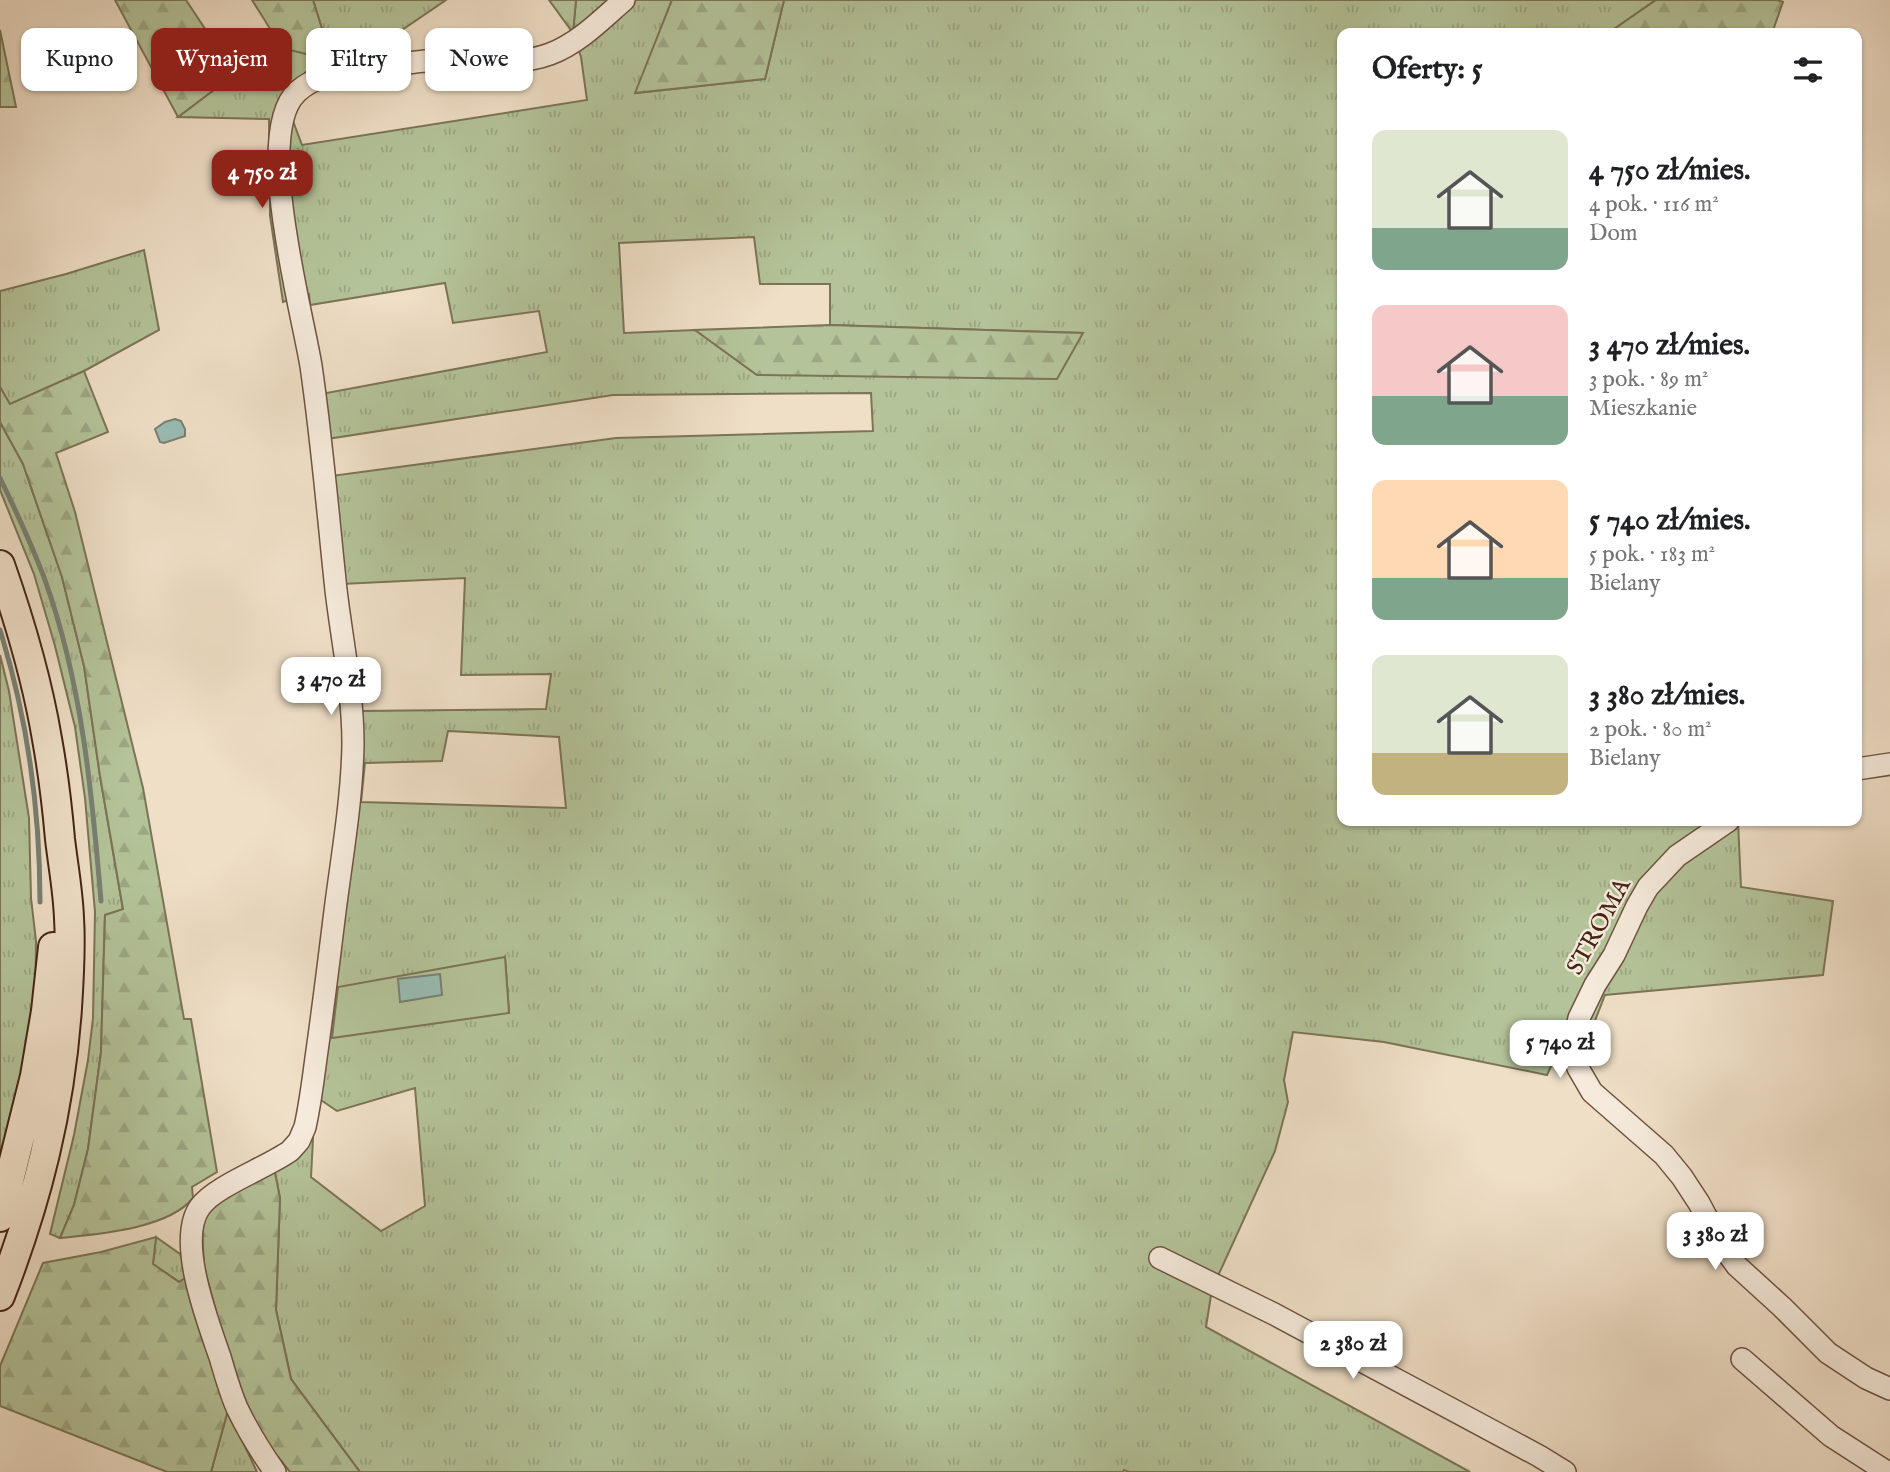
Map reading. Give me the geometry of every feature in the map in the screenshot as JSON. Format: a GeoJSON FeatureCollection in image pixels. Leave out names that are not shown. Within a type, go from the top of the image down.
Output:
{"type":"FeatureCollection","features":[{"type":"Feature","properties":{"kind":"main road"},"geometry":{"type":"LineString","coordinates":[[0,565],[33,671],[45,725],[69,920],[66,1026],[60,1078],[43,1165],[0,1296]]}},
{"type":"Feature","properties":{"kind":"main road"},"geometry":{"type":"LineString","coordinates":[[0,1217],[28,1108],[41,1044],[61,853]]}},
{"type":"Feature","properties":{"kind":"street"},"geometry":{"type":"LineString","coordinates":[[275,1472],[237,1407],[199,1294],[191,1238],[196,1213],[210,1197],[284,1155],[294,1147],[305,1128],[327,979],[351,775],[353,745],[349,674],[311,367],[291,271],[283,213],[279,131],[286,107],[294,95],[317,79],[344,72],[423,61],[517,60],[549,54],[577,40],[624,0]]}},
{"type":"Feature","properties":{"kind":"street"},"geometry":{"type":"LineString","coordinates":[[1862,768],[1890,764]]}},
{"type":"Feature","properties":{"kind":"street","name":"STROMA"},"geometry":{"type":"LineString","coordinates":[[1721,826],[1677,856],[1648,887],[1579,1018],[1572,1049],[1578,1068],[1592,1092],[1664,1155],[1682,1177],[1720,1243],[1737,1266],[1828,1353],[1866,1378],[1890,1389]]}},
{"type":"Feature","properties":{"kind":"street"},"geometry":{"type":"LineString","coordinates":[[1160,1258],[1274,1314],[1565,1472]]}},
{"type":"Feature","properties":{"kind":"street"},"geometry":{"type":"LineString","coordinates":[[1742,1359],[1831,1436],[1887,1472]]}},
{"type":"Feature","properties":{"kind":"green space"},"geometry":{"type":"Polygon","coordinates":[[[115,0],[186,0],[205,28],[151,28],[151,67],[137,41],[137,28],[130,28],[115,0]]]}},
{"type":"Feature","properties":{"kind":"green space"},"geometry":{"type":"Polygon","coordinates":[[[252,0],[313,0],[322,28],[306,28],[306,54],[292,50],[292,28],[270,28],[252,0]]]}},
{"type":"Feature","properties":{"kind":"green space"},"geometry":{"type":"Polygon","coordinates":[[[313,0],[446,0],[405,28],[322,28],[313,0]]]}},
{"type":"Feature","properties":{"kind":"green space"},"geometry":{"type":"Polygon","coordinates":[[[549,0],[576,0],[573,33],[549,0]]]}},
{"type":"Feature","properties":{"kind":"green space"},"geometry":{"type":"Polygon","coordinates":[[[576,0],[672,0],[636,93],[765,79],[784,0],[1656,0],[1615,28],[1337,28],[1337,826],[1738,826],[1741,887],[1833,901],[1823,975],[1605,995],[1587,1041],[1562,1042],[1547,1075],[1384,1042],[1293,1032],[1284,1080],[1288,1102],[1275,1151],[1212,1289],[1206,1327],[1470,1472],[360,1472],[291,1379],[276,1310],[280,1198],[274,1168],[295,1156],[313,1139],[311,1177],[381,1231],[425,1206],[415,1088],[337,1111],[318,1098],[358,711],[546,709],[551,674],[461,675],[465,578],[342,584],[331,476],[616,438],[873,431],[871,393],[613,395],[327,439],[321,394],[547,352],[539,311],[453,323],[445,283],[310,305],[309,294],[283,302],[270,216],[269,119],[178,117],[212,91],[289,91],[284,97],[302,145],[587,100],[581,57],[573,33],[576,0]],[[754,237],[619,243],[624,333],[695,330],[757,375],[1083,333],[830,325],[830,284],[760,284],[754,237]],[[448,731],[442,761],[365,763],[361,802],[566,808],[559,737],[448,731]],[[505,957],[469,1017],[509,1012],[505,957]]]}},
{"type":"Feature","properties":{"kind":"green space"},"geometry":{"type":"Polygon","coordinates":[[[672,0],[784,0],[765,79],[635,93],[672,0]]]}},
{"type":"Feature","properties":{"kind":"green space"},"geometry":{"type":"Polygon","coordinates":[[[1656,0],[1783,2],[1774,28],[1615,28],[1656,0]]]}},
{"type":"Feature","properties":{"kind":"green space"},"geometry":{"type":"Polygon","coordinates":[[[0,30],[16,107],[0,107],[0,30]]]}},
{"type":"Feature","properties":{"kind":"green space"},"geometry":{"type":"Polygon","coordinates":[[[292,50],[306,53],[306,72],[292,88],[292,50]]]}},
{"type":"Feature","properties":{"kind":"green space"},"geometry":{"type":"Polygon","coordinates":[[[164,91],[212,91],[178,117],[164,91]]]}},
{"type":"Feature","properties":{"kind":"green space"},"geometry":{"type":"Polygon","coordinates":[[[144,250],[159,330],[84,371],[9,405],[0,387],[0,291],[144,250]]]}},
{"type":"Feature","properties":{"kind":"green space"},"geometry":{"type":"Polygon","coordinates":[[[830,325],[1083,333],[1057,379],[757,375],[695,330],[830,325]]]}},
{"type":"Feature","properties":{"kind":"green space"},"geometry":{"type":"Polygon","coordinates":[[[84,371],[108,432],[56,453],[75,512],[143,788],[184,1019],[191,1019],[217,1172],[192,1187],[193,1198],[167,1217],[131,1228],[60,1238],[74,1205],[88,1149],[101,1052],[105,915],[123,909],[84,666],[62,577],[23,464],[0,422],[0,387],[10,404],[84,371]]]}},
{"type":"Feature","properties":{"kind":"green space"},"geometry":{"type":"Polygon","coordinates":[[[0,422],[23,464],[62,577],[84,666],[123,910],[105,915],[101,1052],[88,1149],[74,1205],[60,1238],[50,1234],[74,1135],[88,1060],[93,1018],[95,912],[85,798],[75,727],[34,574],[0,490],[0,422]]]}},
{"type":"Feature","properties":{"kind":"green space"},"geometry":{"type":"Polygon","coordinates":[[[0,655],[9,691],[29,818],[31,898],[36,941],[35,1021],[0,1174],[0,655]]]}},
{"type":"Feature","properties":{"kind":"green space"},"geometry":{"type":"Polygon","coordinates":[[[505,957],[509,1013],[332,1038],[338,987],[505,957]]]}},
{"type":"Feature","properties":{"kind":"green space"},"geometry":{"type":"Polygon","coordinates":[[[274,1168],[280,1198],[276,1310],[291,1379],[360,1472],[290,1472],[265,1441],[233,1373],[204,1267],[202,1223],[211,1205],[274,1168]]]}},
{"type":"Feature","properties":{"kind":"green space"},"geometry":{"type":"Polygon","coordinates":[[[156,1237],[180,1254],[190,1275],[179,1282],[153,1264],[156,1237]]]}},
{"type":"Feature","properties":{"kind":"green space"},"geometry":{"type":"Polygon","coordinates":[[[156,1237],[153,1264],[179,1282],[190,1275],[228,1410],[211,1472],[167,1472],[0,1406],[0,1366],[43,1263],[101,1252],[156,1237]]]}},
{"type":"Feature","properties":{"kind":"green space"},"geometry":{"type":"Polygon","coordinates":[[[228,1410],[257,1472],[211,1472],[228,1410]]]}},
{"type":"Feature","properties":{"kind":"water"},"geometry":{"type":"Polygon","coordinates":[[[175,419],[181,421],[185,436],[160,442],[155,429],[175,419]]]}},
{"type":"Feature","properties":{"kind":"water"},"geometry":{"type":"Polygon","coordinates":[[[440,974],[442,995],[400,1002],[398,979],[440,974]]]}},
{"type":"Feature","properties":{"kind":"waterway"},"geometry":{"type":"LineString","coordinates":[[0,478],[45,580],[68,658],[84,739],[101,901]]}},
{"type":"Feature","properties":{"kind":"waterway"},"geometry":{"type":"LineString","coordinates":[[0,630],[18,697],[30,764],[38,832],[40,902]]}}]}
